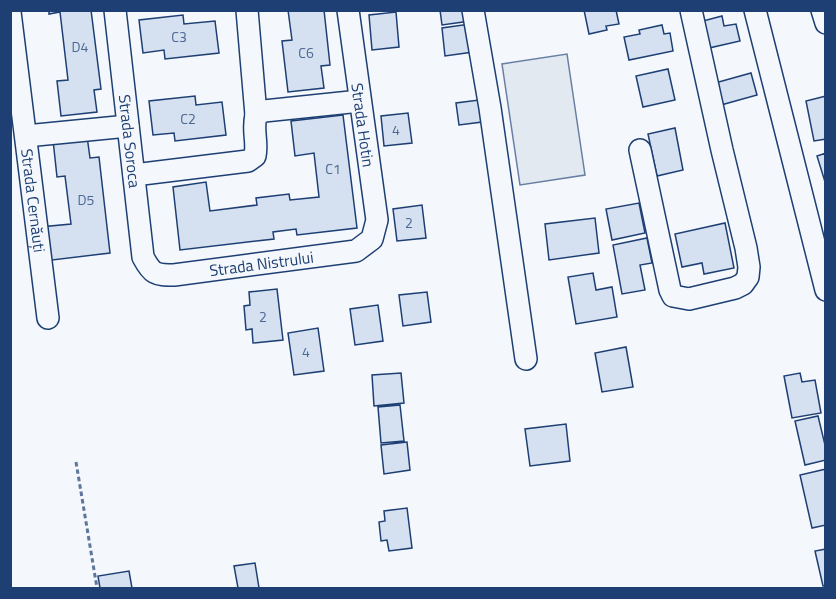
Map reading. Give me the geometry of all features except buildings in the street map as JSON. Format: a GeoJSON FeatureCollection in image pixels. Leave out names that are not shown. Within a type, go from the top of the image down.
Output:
{"type":"FeatureCollection","features":[{"type":"Feature","properties":{"kind":"street","name":"Strada Soroca"},"geometry":{"type":"LineString","coordinates":[[115,10],[143,257],[150,269]]}},
{"type":"Feature","properties":{"kind":"street"},"geometry":{"type":"LineString","coordinates":[[134,175],[248,161],[255,156],[253,126],[256,115],[247,10]]}},
{"type":"Feature","properties":{"kind":"street","name":"Strada Hotin"},"geometry":{"type":"LineString","coordinates":[[348,10],[377,220],[372,239]]}},
{"type":"Feature","properties":{"kind":"street"},"geometry":{"type":"LineString","coordinates":[[473,10],[490,108],[526,360]]}},
{"type":"Feature","properties":{"kind":"street"},"geometry":{"type":"LineString","coordinates":[[640,150],[673,296],[689,299],[743,284],[748,277],[749,267],[746,248],[691,10]]}},
{"type":"Feature","properties":{"kind":"street"},"geometry":{"type":"LineString","coordinates":[[755,10],[825,290]]}},
{"type":"Feature","properties":{"kind":"street"},"geometry":{"type":"LineString","coordinates":[[822,10],[825,23]]}},
{"type":"Feature","properties":{"kind":"street","name":"Strada Cernăuți"},"geometry":{"type":"LineString","coordinates":[[10,12],[48,318]]}},
{"type":"Feature","properties":{"kind":"street"},"geometry":{"type":"LineString","coordinates":[[256,115],[264,111],[360,101]]}},
{"type":"Feature","properties":{"kind":"street"},"geometry":{"type":"LineString","coordinates":[[26,136],[128,126]]}},
{"type":"Feature","properties":{"kind":"street","name":"Strada Nistrului"},"geometry":{"type":"LineString","coordinates":[[150,269],[158,275],[174,275],[356,251],[372,239]]}},
{"type":"Feature","properties":{"kind":"path"},"geometry":{"type":"LineString","coordinates":[[76,462],[97,588]]}},
{"type":"Feature","properties":{"kind":"shaded area"},"geometry":{"type":"Polygon","coordinates":[[[567,54],[585,175],[520,185],[502,64],[567,54]]]}}]}
